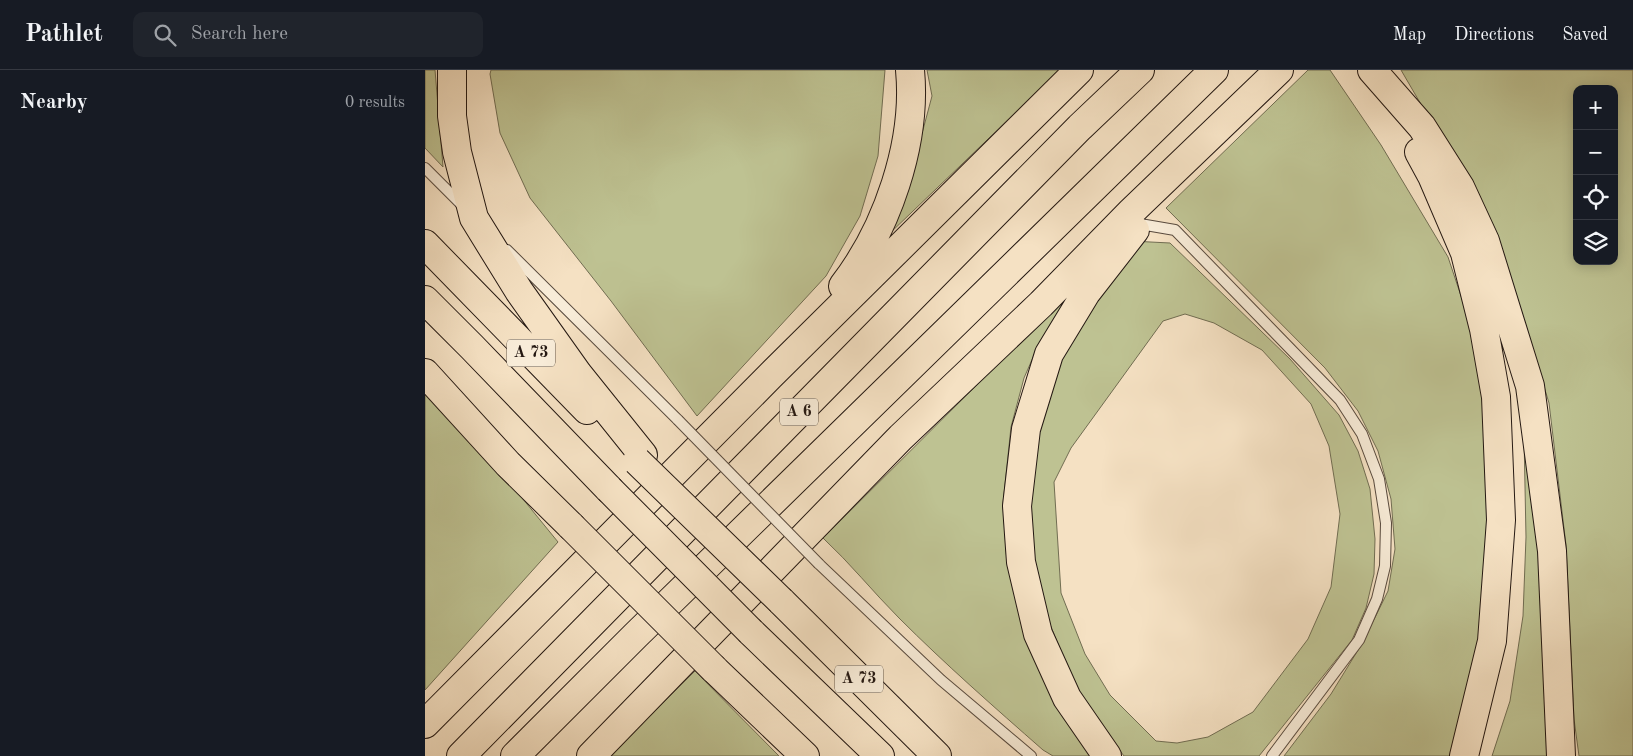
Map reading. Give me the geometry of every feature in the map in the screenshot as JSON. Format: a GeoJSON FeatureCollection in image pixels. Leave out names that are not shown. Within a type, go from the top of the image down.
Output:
{"type":"FeatureCollection","features":[{"type":"Feature","properties":{"kind":"highway"},"geometry":{"type":"LineString","coordinates":[[452,70],[452,116],[457,152],[474,218],[519,291],[640,458]]}},
{"type":"Feature","properties":{"kind":"highway"},"geometry":{"type":"LineString","coordinates":[[770,376],[857,268],[888,208],[902,161],[907,131],[910,70]]}},
{"type":"Feature","properties":{"kind":"highway"},"geometry":{"type":"LineString","coordinates":[[425,724],[770,376],[1079,70]]}},
{"type":"Feature","properties":{"kind":"highway","name":"A 6"},"geometry":{"type":"LineString","coordinates":[[461,756],[1079,127],[1140,70]]}},
{"type":"Feature","properties":{"kind":"highway","name":"A 6"},"geometry":{"type":"LineString","coordinates":[[515,756],[643,628],[1214,70]]}},
{"type":"Feature","properties":{"kind":"highway"},"geometry":{"type":"LineString","coordinates":[[591,756],[901,437],[1041,304],[1192,153],[1279,70]]}},
{"type":"Feature","properties":{"kind":"highway"},"geometry":{"type":"LineString","coordinates":[[1372,70],[1432,176],[1465,253],[1483,329],[1496,397],[1501,520],[1492,641],[1464,756]]}},
{"type":"Feature","properties":{"kind":"highway"},"geometry":{"type":"LineString","coordinates":[[1372,70],[1422,127],[1459,187],[1485,241],[1530,386],[1552,551],[1561,756]]}},
{"type":"Feature","properties":{"kind":"highway"},"geometry":{"type":"LineString","coordinates":[[1107,756],[1067,698],[1038,634],[1021,562],[1017,506],[1026,429],[1049,354],[1086,293],[1192,153]]}},
{"type":"Feature","properties":{"kind":"highway","name":"A 73"},"geometry":{"type":"LineString","coordinates":[[425,244],[640,458],[686,509],[937,756]]}},
{"type":"Feature","properties":{"kind":"highway","name":"A 73"},"geometry":{"type":"LineString","coordinates":[[425,300],[751,632],[880,756]]}},
{"type":"Feature","properties":{"kind":"highway"},"geometry":{"type":"LineString","coordinates":[[425,373],[508,464],[713,668],[805,756]]}},
{"type":"Feature","properties":{"kind":"highway"},"geometry":{"type":"LineString","coordinates":[[425,394],[508,464]]}},
{"type":"Feature","properties":{"kind":"highway"},"geometry":{"type":"LineString","coordinates":[[425,708],[461,687]]}},
{"type":"Feature","properties":{"kind":"lane"},"geometry":{"type":"LineString","coordinates":[[425,168],[678,420],[819,564],[941,680],[1031,756]]}},
{"type":"Feature","properties":{"kind":"lane"},"geometry":{"type":"LineString","coordinates":[[1140,224],[1175,230],[1340,400],[1362,434],[1379,479],[1386,523],[1386,549],[1385,566],[1377,599],[1359,640],[1272,756]]}},
{"type":"Feature","properties":{"kind":"green space"},"geometry":{"type":"Polygon","coordinates":[[[425,70],[435,70],[443,167],[425,148],[425,70]]]}},
{"type":"Feature","properties":{"kind":"green space"},"geometry":{"type":"Polygon","coordinates":[[[491,70],[885,70],[878,156],[860,216],[826,276],[697,416],[611,301],[530,198],[500,133],[490,74],[491,70]]]}},
{"type":"Feature","properties":{"kind":"green space"},"geometry":{"type":"Polygon","coordinates":[[[927,70],[1060,70],[887,236],[907,190],[932,96],[927,70]]]}},
{"type":"Feature","properties":{"kind":"green space"},"geometry":{"type":"Polygon","coordinates":[[[1308,70],[1330,70],[1381,145],[1448,257],[1469,320],[1492,434],[1492,604],[1458,756],[1284,756],[1331,694],[1363,642],[1388,591],[1395,549],[1391,499],[1378,451],[1358,411],[1325,368],[1166,208],[1308,70]]]}},
{"type":"Feature","properties":{"kind":"green space"},"geometry":{"type":"Polygon","coordinates":[[[1401,70],[1633,70],[1633,756],[1579,756],[1574,719],[1566,545],[1549,403],[1514,288],[1458,168],[1401,70]]]}},
{"type":"Feature","properties":{"kind":"green space"},"geometry":{"type":"Polygon","coordinates":[[[1131,241],[1170,243],[1290,359],[1339,415],[1358,451],[1370,489],[1375,539],[1374,574],[1366,608],[1352,640],[1259,756],[1124,756],[1080,698],[1045,612],[1033,556],[1028,499],[1033,436],[1063,344],[1131,241]],[[1185,314],[1163,321],[1071,448],[1054,482],[1061,593],[1085,654],[1110,695],[1156,741],[1177,743],[1208,737],[1253,712],[1308,639],[1331,587],[1340,514],[1329,446],[1311,404],[1262,350],[1214,323],[1185,314]]]}},
{"type":"Feature","properties":{"kind":"green space"},"geometry":{"type":"Polygon","coordinates":[[[1065,303],[1038,346],[1024,378],[1011,427],[1003,503],[1007,563],[1027,613],[1101,756],[1053,756],[1043,750],[916,635],[823,538],[1058,304],[1065,303]]]}},
{"type":"Feature","properties":{"kind":"green space"},"geometry":{"type":"Polygon","coordinates":[[[425,379],[558,542],[425,690],[425,379]]]}},
{"type":"Feature","properties":{"kind":"green space"},"geometry":{"type":"Polygon","coordinates":[[[1531,431],[1552,756],[1492,756],[1510,701],[1523,616],[1526,537],[1524,436],[1531,431]]]}},
{"type":"Feature","properties":{"kind":"green space"},"geometry":{"type":"Polygon","coordinates":[[[695,671],[779,756],[609,756],[695,671]]]}}]}
